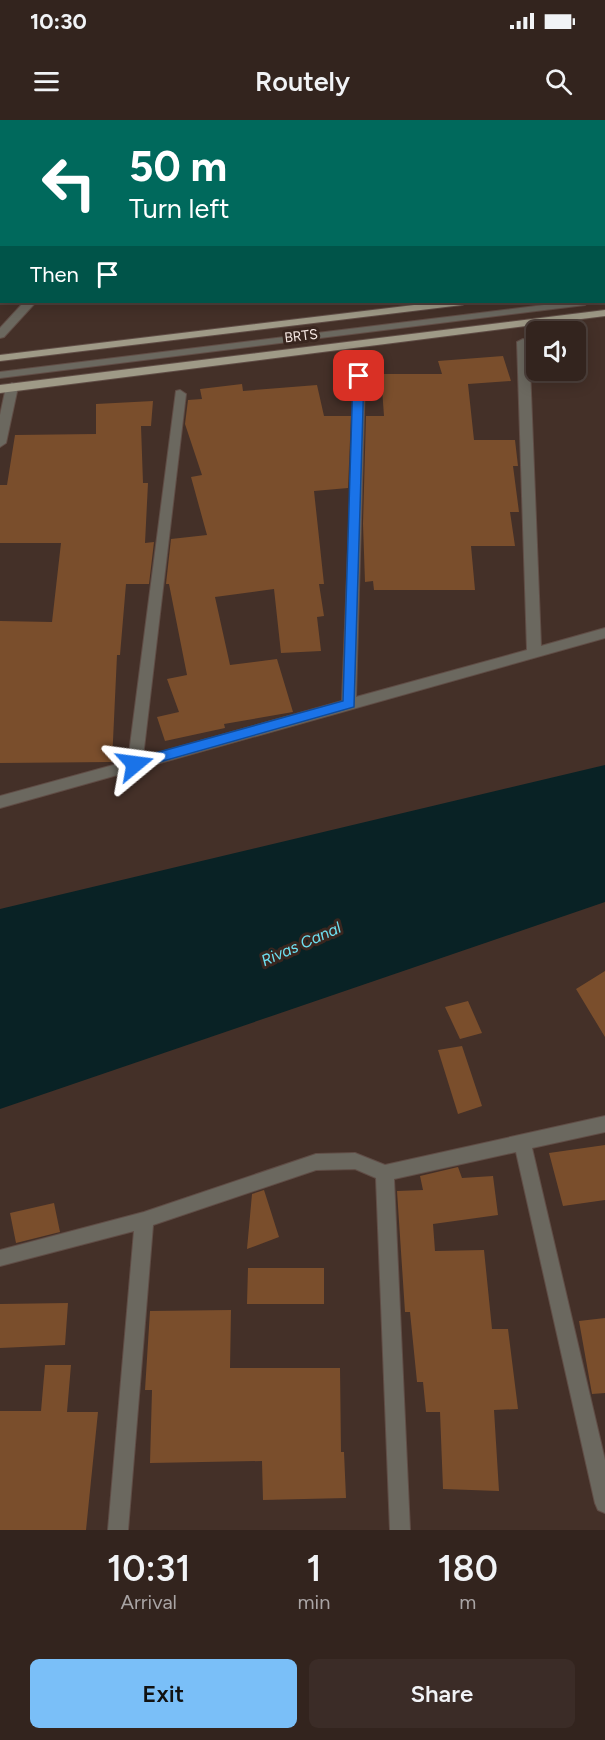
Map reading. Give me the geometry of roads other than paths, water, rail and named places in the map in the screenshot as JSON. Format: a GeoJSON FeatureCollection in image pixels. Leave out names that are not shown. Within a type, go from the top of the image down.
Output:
{"type":"FeatureCollection","features":[{"type":"Feature","properties":{"kind":"main road"},"geometry":{"type":"LineString","coordinates":[[0,358],[454,303]]}},
{"type":"Feature","properties":{"kind":"main road","name":"BRTS"},"geometry":{"type":"LineString","coordinates":[[6,388],[605,313]]}},
{"type":"Feature","properties":{"kind":"street"},"geometry":{"type":"LineString","coordinates":[[0,335],[29,303]]}},
{"type":"Feature","properties":{"kind":"street"},"geometry":{"type":"LineString","coordinates":[[523,342],[534,654]]}},
{"type":"Feature","properties":{"kind":"street"},"geometry":{"type":"LineString","coordinates":[[349,704],[359,376]]}},
{"type":"Feature","properties":{"kind":"street"},"geometry":{"type":"LineString","coordinates":[[0,443],[6,388]]}},
{"type":"Feature","properties":{"kind":"street"},"geometry":{"type":"LineString","coordinates":[[135,764],[180,394]]}},
{"type":"Feature","properties":{"kind":"street"},"geometry":{"type":"LineString","coordinates":[[0,802],[605,633]]}},
{"type":"Feature","properties":{"kind":"street"},"geometry":{"type":"LineString","coordinates":[[0,1258],[144,1220],[316,1162],[355,1161],[385,1173],[605,1124]]}},
{"type":"Feature","properties":{"kind":"street"},"geometry":{"type":"LineString","coordinates":[[522,1141],[605,1503]]}},
{"type":"Feature","properties":{"kind":"street"},"geometry":{"type":"LineString","coordinates":[[385,1173],[400,1530]]}},
{"type":"Feature","properties":{"kind":"street"},"geometry":{"type":"LineString","coordinates":[[118,1530],[144,1220]]}},
{"type":"Feature","properties":{"kind":"lane"},"geometry":{"type":"LineString","coordinates":[[0,375],[577,303]]}},
{"type":"Feature","properties":{"kind":"water","name":"Rivas Canal"},"geometry":{"type":"Polygon","coordinates":[[[605,765],[605,902],[0,1109],[0,909],[605,765]]]}}]}
